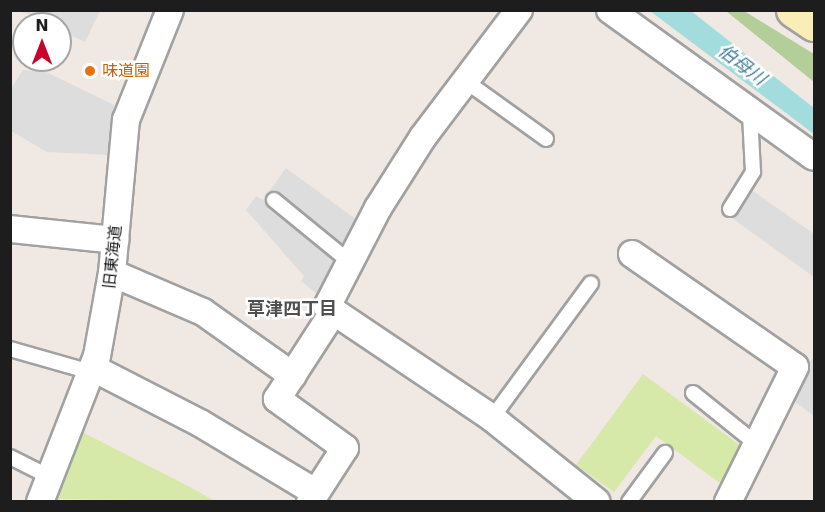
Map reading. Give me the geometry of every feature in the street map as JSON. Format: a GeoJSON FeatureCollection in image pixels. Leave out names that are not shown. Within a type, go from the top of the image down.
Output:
{"type":"FeatureCollection","features":[{"type":"Feature","properties":{"kind":"street","name":"旧東海道"},"geometry":{"type":"LineString","coordinates":[[40,501],[92,370],[112,273],[126,120],[170,10]]}},
{"type":"Feature","properties":{"kind":"street"},"geometry":{"type":"LineString","coordinates":[[519,10],[465,80],[378,208],[327,307],[492,418],[597,501]]}},
{"type":"Feature","properties":{"kind":"street"},"geometry":{"type":"LineString","coordinates":[[610,10],[750,114],[814,157]]}},
{"type":"Feature","properties":{"kind":"street"},"geometry":{"type":"LineString","coordinates":[[10,228],[115,240]]}},
{"type":"Feature","properties":{"kind":"street"},"geometry":{"type":"LineString","coordinates":[[632,254],[795,367],[759,446],[728,501]]}},
{"type":"Feature","properties":{"kind":"street"},"geometry":{"type":"LineString","coordinates":[[112,273],[203,312],[293,376]]}},
{"type":"Feature","properties":{"kind":"street"},"geometry":{"type":"LineString","coordinates":[[92,370],[200,423],[313,496],[345,448],[277,399],[334,312]]}},
{"type":"Feature","properties":{"kind":"lane"},"geometry":{"type":"LineString","coordinates":[[465,80],[546,139]]}},
{"type":"Feature","properties":{"kind":"lane"},"geometry":{"type":"LineString","coordinates":[[730,209],[753,172],[750,114]]}},
{"type":"Feature","properties":{"kind":"lane"},"geometry":{"type":"LineString","coordinates":[[274,200],[351,263]]}},
{"type":"Feature","properties":{"kind":"lane"},"geometry":{"type":"LineString","coordinates":[[492,418],[591,283]]}},
{"type":"Feature","properties":{"kind":"lane"},"geometry":{"type":"LineString","coordinates":[[10,349],[92,370]]}},
{"type":"Feature","properties":{"kind":"lane"},"geometry":{"type":"LineString","coordinates":[[693,393],[759,446]]}},
{"type":"Feature","properties":{"kind":"lane"},"geometry":{"type":"LineString","coordinates":[[629,501],[665,453]]}},
{"type":"Feature","properties":{"kind":"lane"},"geometry":{"type":"LineString","coordinates":[[10,457],[50,477]]}},
{"type":"Feature","properties":{"kind":"green space"},"geometry":{"type":"Polygon","coordinates":[[[726,11],[744,11],[814,54],[814,82],[726,11]]]}},
{"type":"Feature","properties":{"kind":"green space"},"geometry":{"type":"Polygon","coordinates":[[[643,374],[741,446],[721,484],[656,436],[614,492],[576,465],[643,374]]]}},
{"type":"Feature","properties":{"kind":"green space"},"geometry":{"type":"Polygon","coordinates":[[[82,432],[186,485],[215,501],[54,499],[82,432]]]}},
{"type":"Feature","properties":{"kind":"shaded area"},"geometry":{"type":"Polygon","coordinates":[[[100,10],[85,42],[72,36],[72,12],[18,11],[100,10]]]}},
{"type":"Feature","properties":{"kind":"shaded area"},"geometry":{"type":"Polygon","coordinates":[[[22,72],[46,72],[114,105],[111,155],[47,152],[11,131],[11,89],[22,72]]]}},
{"type":"Feature","properties":{"kind":"shaded area"},"geometry":{"type":"Polygon","coordinates":[[[286,168],[361,223],[325,300],[301,281],[304,276],[246,210],[256,196],[263,200],[286,168]]]}},
{"type":"Feature","properties":{"kind":"shaded area"},"geometry":{"type":"Polygon","coordinates":[[[753,191],[814,234],[814,277],[733,219],[753,191]]]}},
{"type":"Feature","properties":{"kind":"shaded area"},"geometry":{"type":"Polygon","coordinates":[[[814,356],[814,416],[788,397],[814,356]]]}},
{"type":"Feature","properties":{"kind":"water","name":"伯母川"},"geometry":{"type":"Polygon","coordinates":[[[650,11],[691,11],[814,108],[814,134],[650,11]]]}},
{"type":"Feature","properties":{"kind":"place","name":"味道園"},"geometry":{"type":"Point","coordinates":[90,71]}},
{"type":"Feature","properties":{"kind":"district","name":"草津四丁目"},"geometry":{"type":"Point","coordinates":[292,309]}}]}
